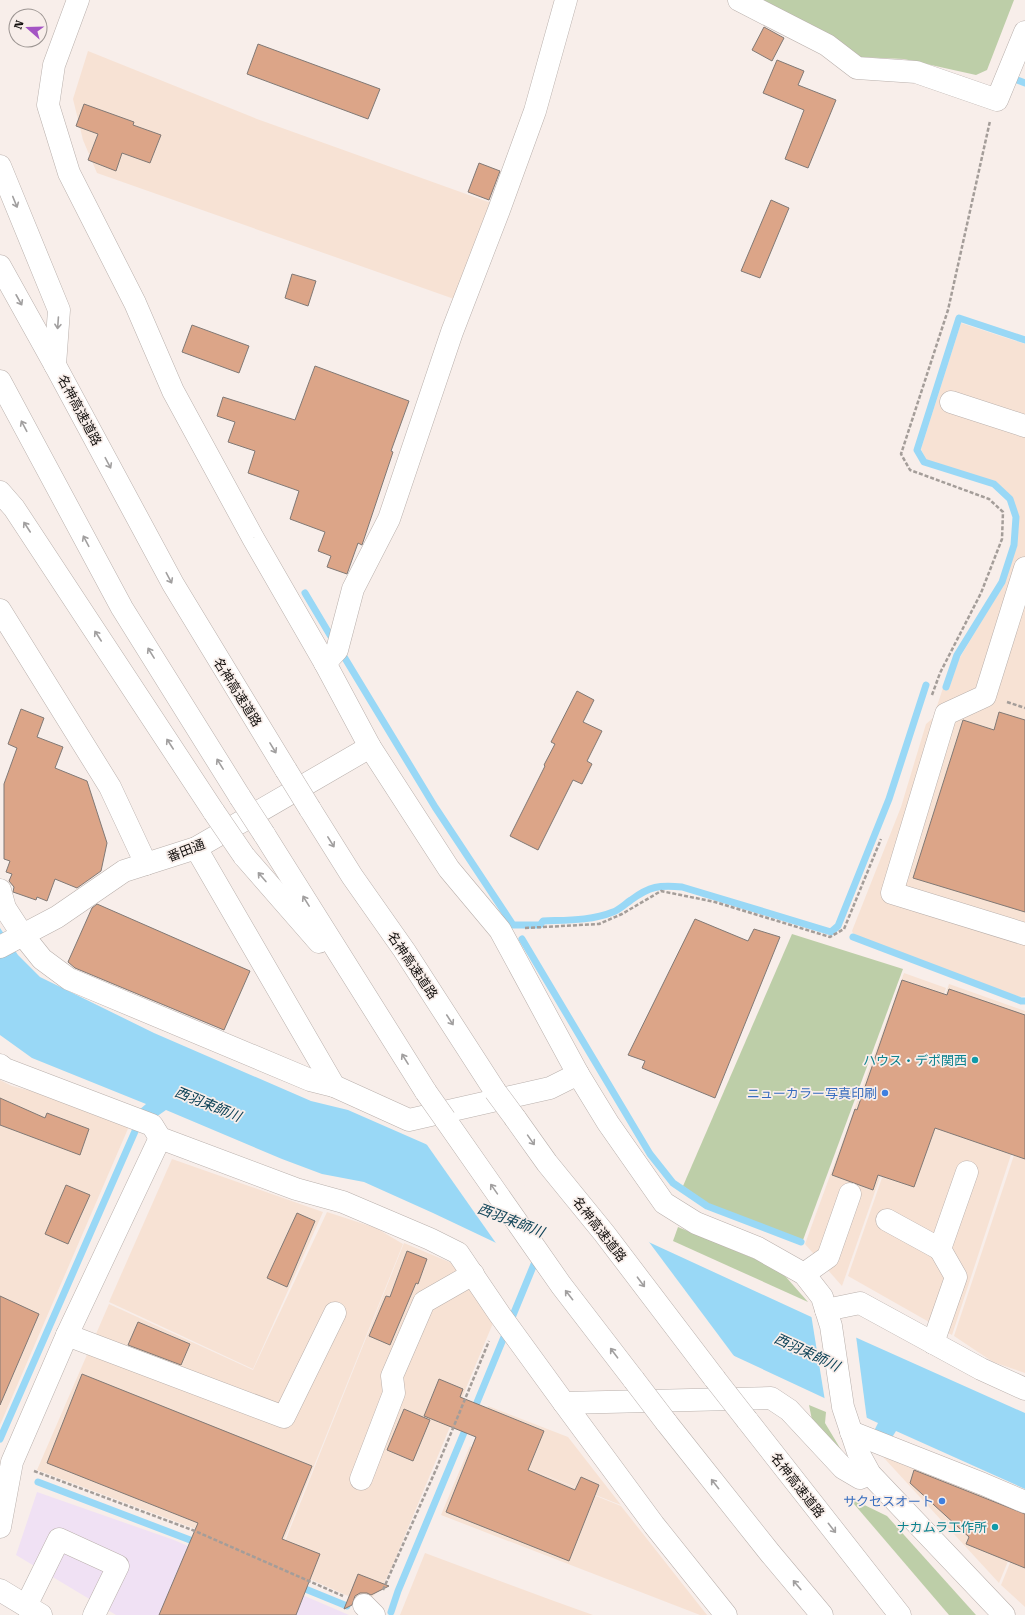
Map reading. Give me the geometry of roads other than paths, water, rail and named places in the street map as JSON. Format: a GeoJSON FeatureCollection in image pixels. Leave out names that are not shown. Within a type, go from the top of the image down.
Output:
{"type":"FeatureCollection","features":[{"type":"Feature","properties":{"kind":"main road"},"geometry":{"type":"LineString","coordinates":[[78,0],[54,65],[48,105],[69,173],[135,303],[172,391],[253,538],[325,663],[370,747],[449,869],[500,930],[578,1074],[608,1124],[664,1203],[696,1223],[758,1248],[804,1274],[822,1297],[828,1318],[843,1407],[858,1452],[870,1474],[1004,1615]]}},
{"type":"Feature","properties":{"kind":"main road"},"geometry":{"type":"LineString","coordinates":[[325,663],[337,650],[353,589],[389,519],[452,332],[535,111],[566,0]]}},
{"type":"Feature","properties":{"kind":"main road"},"geometry":{"type":"LineString","coordinates":[[739,0],[827,45],[857,68],[916,72],[997,100],[1025,32]]}},
{"type":"Feature","properties":{"kind":"main road"},"geometry":{"type":"LineString","coordinates":[[0,166],[59,310],[55,364]]}},
{"type":"Feature","properties":{"kind":"main road","name":"名神高速道路"},"geometry":{"type":"LineString","coordinates":[[0,266],[55,364],[173,584],[352,876],[404,950],[495,1091],[547,1163],[604,1233],[747,1420],[900,1615]]}},
{"type":"Feature","properties":{"kind":"main road"},"geometry":{"type":"LineString","coordinates":[[0,381],[122,608],[426,1092],[561,1285],[666,1422],[770,1553],[822,1615]]}},
{"type":"Feature","properties":{"kind":"main road"},"geometry":{"type":"LineString","coordinates":[[951,402],[1025,426]]}},
{"type":"Feature","properties":{"kind":"main road"},"geometry":{"type":"LineString","coordinates":[[0,492],[14,508],[244,856],[362,990]]}},
{"type":"Feature","properties":{"kind":"main road"},"geometry":{"type":"LineString","coordinates":[[1025,568],[985,696],[946,714],[892,893],[1025,934]]}},
{"type":"Feature","properties":{"kind":"main road"},"geometry":{"type":"LineString","coordinates":[[0,610],[110,787],[146,864]]}},
{"type":"Feature","properties":{"kind":"main road","name":"番田通"},"geometry":{"type":"LineString","coordinates":[[12,940],[57,917],[124,871],[196,848],[370,747]]}},
{"type":"Feature","properties":{"kind":"main road"},"geometry":{"type":"LineString","coordinates":[[196,848],[334,1086]]}},
{"type":"Feature","properties":{"kind":"main road"},"geometry":{"type":"LineString","coordinates":[[0,890],[12,940],[42,959],[69,979],[310,1080],[334,1086],[409,1120],[550,1088],[578,1074]]}},
{"type":"Feature","properties":{"kind":"main road"},"geometry":{"type":"LineString","coordinates":[[0,1066],[296,1189],[343,1202],[430,1239],[458,1253],[500,1315],[654,1525],[726,1615]]}},
{"type":"Feature","properties":{"kind":"main road"},"geometry":{"type":"LineString","coordinates":[[0,1527],[12,1462],[67,1335],[148,1127]]}},
{"type":"Feature","properties":{"kind":"main road"},"geometry":{"type":"LineString","coordinates":[[940,1249],[967,1172]]}},
{"type":"Feature","properties":{"kind":"main road"},"geometry":{"type":"LineString","coordinates":[[804,1274],[828,1257],[850,1194]]}},
{"type":"Feature","properties":{"kind":"main road"},"geometry":{"type":"LineString","coordinates":[[887,1220],[940,1249],[956,1277],[933,1343]]}},
{"type":"Feature","properties":{"kind":"main road"},"geometry":{"type":"LineString","coordinates":[[361,1478],[394,1393],[392,1376],[424,1302],[473,1274]]}},
{"type":"Feature","properties":{"kind":"main road"},"geometry":{"type":"LineString","coordinates":[[828,1318],[860,1303],[981,1369],[1025,1389]]}},
{"type":"Feature","properties":{"kind":"main road"},"geometry":{"type":"LineString","coordinates":[[67,1335],[284,1418],[335,1313]]}},
{"type":"Feature","properties":{"kind":"main road"},"geometry":{"type":"LineString","coordinates":[[564,1403],[771,1398],[789,1410],[843,1468],[860,1478],[870,1474]]}},
{"type":"Feature","properties":{"kind":"main road"},"geometry":{"type":"LineString","coordinates":[[851,1432],[1025,1502]]}},
{"type":"Feature","properties":{"kind":"main road"},"geometry":{"type":"LineString","coordinates":[[0,1590],[34,1610],[59,1539],[118,1566],[94,1615]]}},
{"type":"Feature","properties":{"kind":"water","name":"西羽束師川"},"geometry":{"type":"Polygon","coordinates":[[[0,928],[18,955],[40,977],[154,1033],[311,1101],[348,1110],[642,1239],[857,1338],[1025,1413],[1025,1489],[896,1431],[891,1439],[874,1431],[878,1423],[433,1213],[364,1182],[322,1174],[282,1159],[166,1110],[156,1117],[138,1111],[146,1104],[32,1058],[0,1035],[0,928]]]}},
{"type":"Feature","properties":{"kind":"waterway"},"geometry":{"type":"LineString","coordinates":[[1012,78],[1025,83]]}},
{"type":"Feature","properties":{"kind":"waterway"},"geometry":{"type":"LineString","coordinates":[[946,687],[957,655],[1002,582],[1014,545],[1016,517],[1010,499],[994,484],[924,462],[917,450],[959,318],[1025,340]]}},
{"type":"Feature","properties":{"kind":"waterway"},"geometry":{"type":"LineString","coordinates":[[305,593],[333,640]]}},
{"type":"Feature","properties":{"kind":"waterway"},"geometry":{"type":"LineString","coordinates":[[343,655],[435,807],[513,925],[540,925],[543,921],[578,920],[605,915],[618,910],[638,895],[649,889],[667,886],[682,887],[831,932],[838,926],[889,799],[926,685]]}},
{"type":"Feature","properties":{"kind":"waterway"},"geometry":{"type":"LineString","coordinates":[[853,937],[1021,1001],[1025,1001]]}},
{"type":"Feature","properties":{"kind":"waterway"},"geometry":{"type":"LineString","coordinates":[[522,939],[650,1154],[673,1183],[707,1206],[801,1242]]}},
{"type":"Feature","properties":{"kind":"waterway"},"geometry":{"type":"LineString","coordinates":[[0,1439],[136,1129],[141,1124]]}},
{"type":"Feature","properties":{"kind":"waterway"},"geometry":{"type":"LineString","coordinates":[[473,1412],[537,1257]]}},
{"type":"Feature","properties":{"kind":"waterway"},"geometry":{"type":"LineString","coordinates":[[391,1612],[398,1591],[468,1423]]}},
{"type":"Feature","properties":{"kind":"waterway"},"geometry":{"type":"LineString","coordinates":[[38,1482],[198,1543]]}},
{"type":"Feature","properties":{"kind":"waterway"},"geometry":{"type":"LineString","coordinates":[[298,1586],[347,1606]]}},
{"type":"Feature","properties":{"kind":"place","name":"ハウス・デポ関西"},"geometry":{"type":"Point","coordinates":[975,1060]}},
{"type":"Feature","properties":{"kind":"place","name":"ニューカラー写真印刷"},"geometry":{"type":"Point","coordinates":[885,1093]}},
{"type":"Feature","properties":{"kind":"place","name":"サクセスオート"},"geometry":{"type":"Point","coordinates":[942,1501]}},
{"type":"Feature","properties":{"kind":"place","name":"ナカムラ工作所"},"geometry":{"type":"Point","coordinates":[995,1527]}}]}
